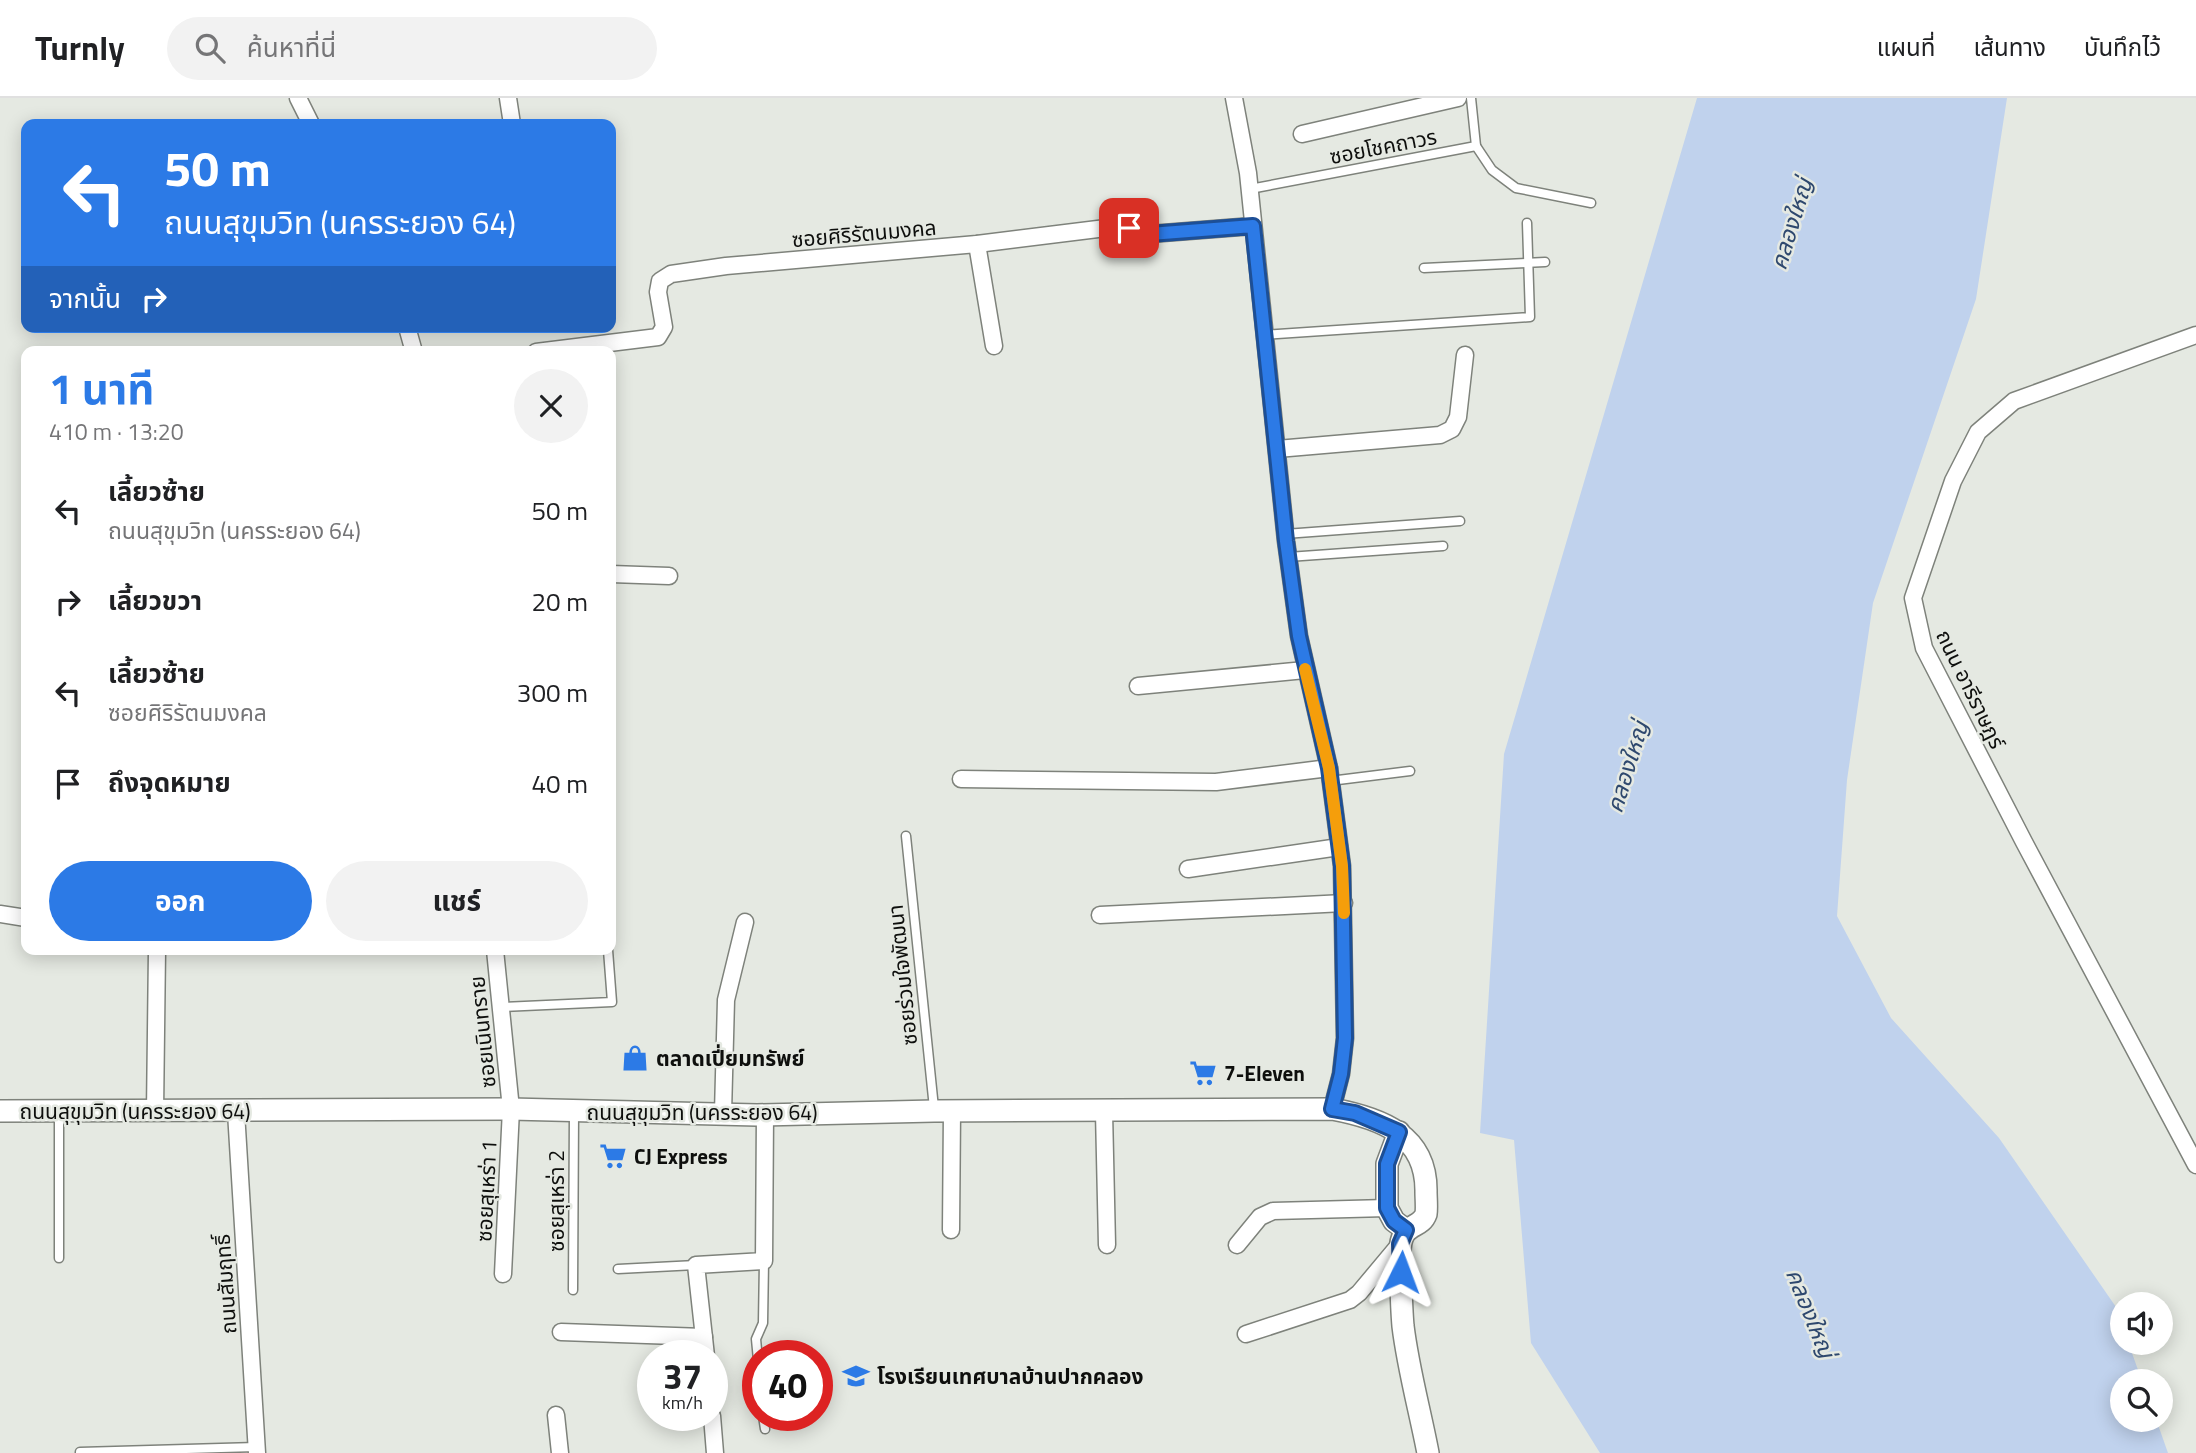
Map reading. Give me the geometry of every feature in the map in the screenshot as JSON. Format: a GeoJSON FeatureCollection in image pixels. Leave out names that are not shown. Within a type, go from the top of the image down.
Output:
{"type":"FeatureCollection","features":[{"type":"Feature","properties":{"kind":"street"},"geometry":{"type":"LineString","coordinates":[[298,98],[308,119]]}},
{"type":"Feature","properties":{"kind":"street"},"geometry":{"type":"LineString","coordinates":[[508,98],[511,119]]}},
{"type":"Feature","properties":{"kind":"street"},"geometry":{"type":"LineString","coordinates":[[1234,98],[1250,189],[1288,557],[1306,670],[1329,774],[1342,866],[1345,1038],[1341,1074],[1332,1109]]}},
{"type":"Feature","properties":{"kind":"street"},"geometry":{"type":"LineString","coordinates":[[1302,134],[1458,98]]}},
{"type":"Feature","properties":{"kind":"street","name":"ซอยศิริรัตนมงคล"},"geometry":{"type":"LineString","coordinates":[[584,346],[657,337],[664,327],[658,292],[660,281],[671,274],[726,266],[977,244],[1122,226],[1150,234],[1253,226]]}},
{"type":"Feature","properties":{"kind":"street"},"geometry":{"type":"LineString","coordinates":[[977,244],[994,346]]}},
{"type":"Feature","properties":{"kind":"street","name":"ถนน อารีราษฎร์"},"geometry":{"type":"LineString","coordinates":[[2196,335],[2014,401],[1978,432],[1953,481],[1913,598],[1924,648],[2196,1165]]}},
{"type":"Feature","properties":{"kind":"street"},"geometry":{"type":"LineString","coordinates":[[1277,449],[1440,435],[1452,429],[1458,417],[1465,355]]}},
{"type":"Feature","properties":{"kind":"street"},"geometry":{"type":"LineString","coordinates":[[616,574],[669,576]]}},
{"type":"Feature","properties":{"kind":"street"},"geometry":{"type":"LineString","coordinates":[[1138,686],[1306,670]]}},
{"type":"Feature","properties":{"kind":"street"},"geometry":{"type":"LineString","coordinates":[[961,779],[1216,782],[1329,774]]}},
{"type":"Feature","properties":{"kind":"street"},"geometry":{"type":"LineString","coordinates":[[1188,869],[1339,847]]}},
{"type":"Feature","properties":{"kind":"street"},"geometry":{"type":"LineString","coordinates":[[1100,915],[1344,903]]}},
{"type":"Feature","properties":{"kind":"street"},"geometry":{"type":"LineString","coordinates":[[0,914],[21,917]]}},
{"type":"Feature","properties":{"kind":"street"},"geometry":{"type":"LineString","coordinates":[[723,1114],[726,1000],[745,922]]}},
{"type":"Feature","properties":{"kind":"street"},"geometry":{"type":"LineString","coordinates":[[155,1112],[156,955]]}},
{"type":"Feature","properties":{"kind":"street","name":"ซอยเนินทราย"},"geometry":{"type":"LineString","coordinates":[[496,955],[511,1110]]}},
{"type":"Feature","properties":{"kind":"street","name":"ถนนสุขุมวิท (นครระยอง 64)"},"geometry":{"type":"LineString","coordinates":[[0,1111],[511,1110],[723,1114],[1332,1109],[1355,1113],[1399,1132]]}},
{"type":"Feature","properties":{"kind":"street","name":"ซอยสุเหร่า 1"},"geometry":{"type":"LineString","coordinates":[[503,1274],[511,1110]]}},
{"type":"Feature","properties":{"kind":"street"},"geometry":{"type":"LineString","coordinates":[[943,1111],[951,1230]]}},
{"type":"Feature","properties":{"kind":"street","name":"ถนนสัมฤทธิ์"},"geometry":{"type":"LineString","coordinates":[[236,1112],[257,1450]]}},
{"type":"Feature","properties":{"kind":"street"},"geometry":{"type":"LineString","coordinates":[[1104,1112],[1107,1245]]}},
{"type":"Feature","properties":{"kind":"street"},"geometry":{"type":"LineString","coordinates":[[704,1340],[696,1265],[764,1261],[765,1113]]}},
{"type":"Feature","properties":{"kind":"street"},"geometry":{"type":"LineString","coordinates":[[1246,1335],[1350,1300],[1359,1293],[1403,1237],[1426,1215],[1426,1177],[1420,1155],[1399,1132],[1387,1164],[1387,1208],[1403,1237],[1403,1326],[1428,1453]]}},
{"type":"Feature","properties":{"kind":"street"},"geometry":{"type":"LineString","coordinates":[[1237,1245],[1260,1217],[1273,1211],[1387,1208]]}},
{"type":"Feature","properties":{"kind":"street"},"geometry":{"type":"LineString","coordinates":[[561,1332],[704,1337]]}},
{"type":"Feature","properties":{"kind":"street"},"geometry":{"type":"LineString","coordinates":[[555,1415],[560,1453]]}},
{"type":"Feature","properties":{"kind":"street"},"geometry":{"type":"LineString","coordinates":[[713,1431],[715,1453]]}},
{"type":"Feature","properties":{"kind":"lane"},"geometry":{"type":"LineString","coordinates":[[1471,98],[1476,146],[1492,170],[1516,188],[1591,203]]}},
{"type":"Feature","properties":{"kind":"lane","name":"ซอยโชคถาวร"},"geometry":{"type":"LineString","coordinates":[[1250,189],[1476,146]]}},
{"type":"Feature","properties":{"kind":"lane"},"geometry":{"type":"LineString","coordinates":[[1264,335],[1530,317],[1527,223]]}},
{"type":"Feature","properties":{"kind":"lane"},"geometry":{"type":"LineString","coordinates":[[1424,268],[1545,262]]}},
{"type":"Feature","properties":{"kind":"lane"},"geometry":{"type":"LineString","coordinates":[[1285,534],[1460,521]]}},
{"type":"Feature","properties":{"kind":"lane"},"geometry":{"type":"LineString","coordinates":[[1288,557],[1443,546]]}},
{"type":"Feature","properties":{"kind":"lane"},"geometry":{"type":"LineString","coordinates":[[1329,774],[1410,771]]}},
{"type":"Feature","properties":{"kind":"lane","name":"ซอยร่วมใจพัฒนา"},"geometry":{"type":"LineString","coordinates":[[906,836],[943,1111]]}},
{"type":"Feature","properties":{"kind":"lane"},"geometry":{"type":"LineString","coordinates":[[502,1007],[612,1002],[607,955]]}},
{"type":"Feature","properties":{"kind":"lane"},"geometry":{"type":"LineString","coordinates":[[59,1111],[59,1258]]}},
{"type":"Feature","properties":{"kind":"lane","name":"ซอยสุเหร่า 2"},"geometry":{"type":"LineString","coordinates":[[573,1112],[573,1290]]}},
{"type":"Feature","properties":{"kind":"lane"},"geometry":{"type":"LineString","coordinates":[[756,1340],[763,1323],[764,1261]]}},
{"type":"Feature","properties":{"kind":"lane"},"geometry":{"type":"LineString","coordinates":[[618,1269],[696,1265]]}},
{"type":"Feature","properties":{"kind":"lane"},"geometry":{"type":"LineString","coordinates":[[80,1452],[257,1450]]}},
{"type":"Feature","properties":{"kind":"water","name":"คลองใหญ่"},"geometry":{"type":"Polygon","coordinates":[[[1697,98],[2007,98],[1976,299],[1873,603],[1847,780],[1837,916],[1891,1018],[1999,1138],[2110,1298],[2110,1355],[2133,1355],[2138,1369],[2110,1369],[2110,1432],[2161,1432],[2168,1453],[1600,1453],[1531,1343],[1514,1140],[1480,1133],[1504,754],[1697,98]]]}},
{"type":"Feature","properties":{"kind":"slow traffic"},"geometry":{"type":"LineString","coordinates":[[1305,669],[1329,768],[1342,866],[1344,913]]}},
{"type":"Feature","properties":{"kind":"place","name":"ตลาดเปี่ยมทรัพย์"},"geometry":{"type":"Point","coordinates":[635,1058]}},
{"type":"Feature","properties":{"kind":"place","name":"7-Eleven"},"geometry":{"type":"Point","coordinates":[1203,1073]}},
{"type":"Feature","properties":{"kind":"place","name":"CJ Express"},"geometry":{"type":"Point","coordinates":[613,1156]}},
{"type":"Feature","properties":{"kind":"place","name":"โรงเรียนเทศบาลบ้านปากคลอง"},"geometry":{"type":"Point","coordinates":[856,1376]}},
{"type":"Feature","properties":{"kind":"route"},"geometry":{"type":"LineString","coordinates":[[1129,228],[1150,234],[1253,226],[1286,541],[1299,636],[1329,768],[1342,866],[1345,1038],[1341,1074],[1332,1109],[1355,1113],[1399,1132],[1387,1164],[1387,1208],[1394,1221],[1406,1230],[1400,1244],[1401,1272]]}}]}
